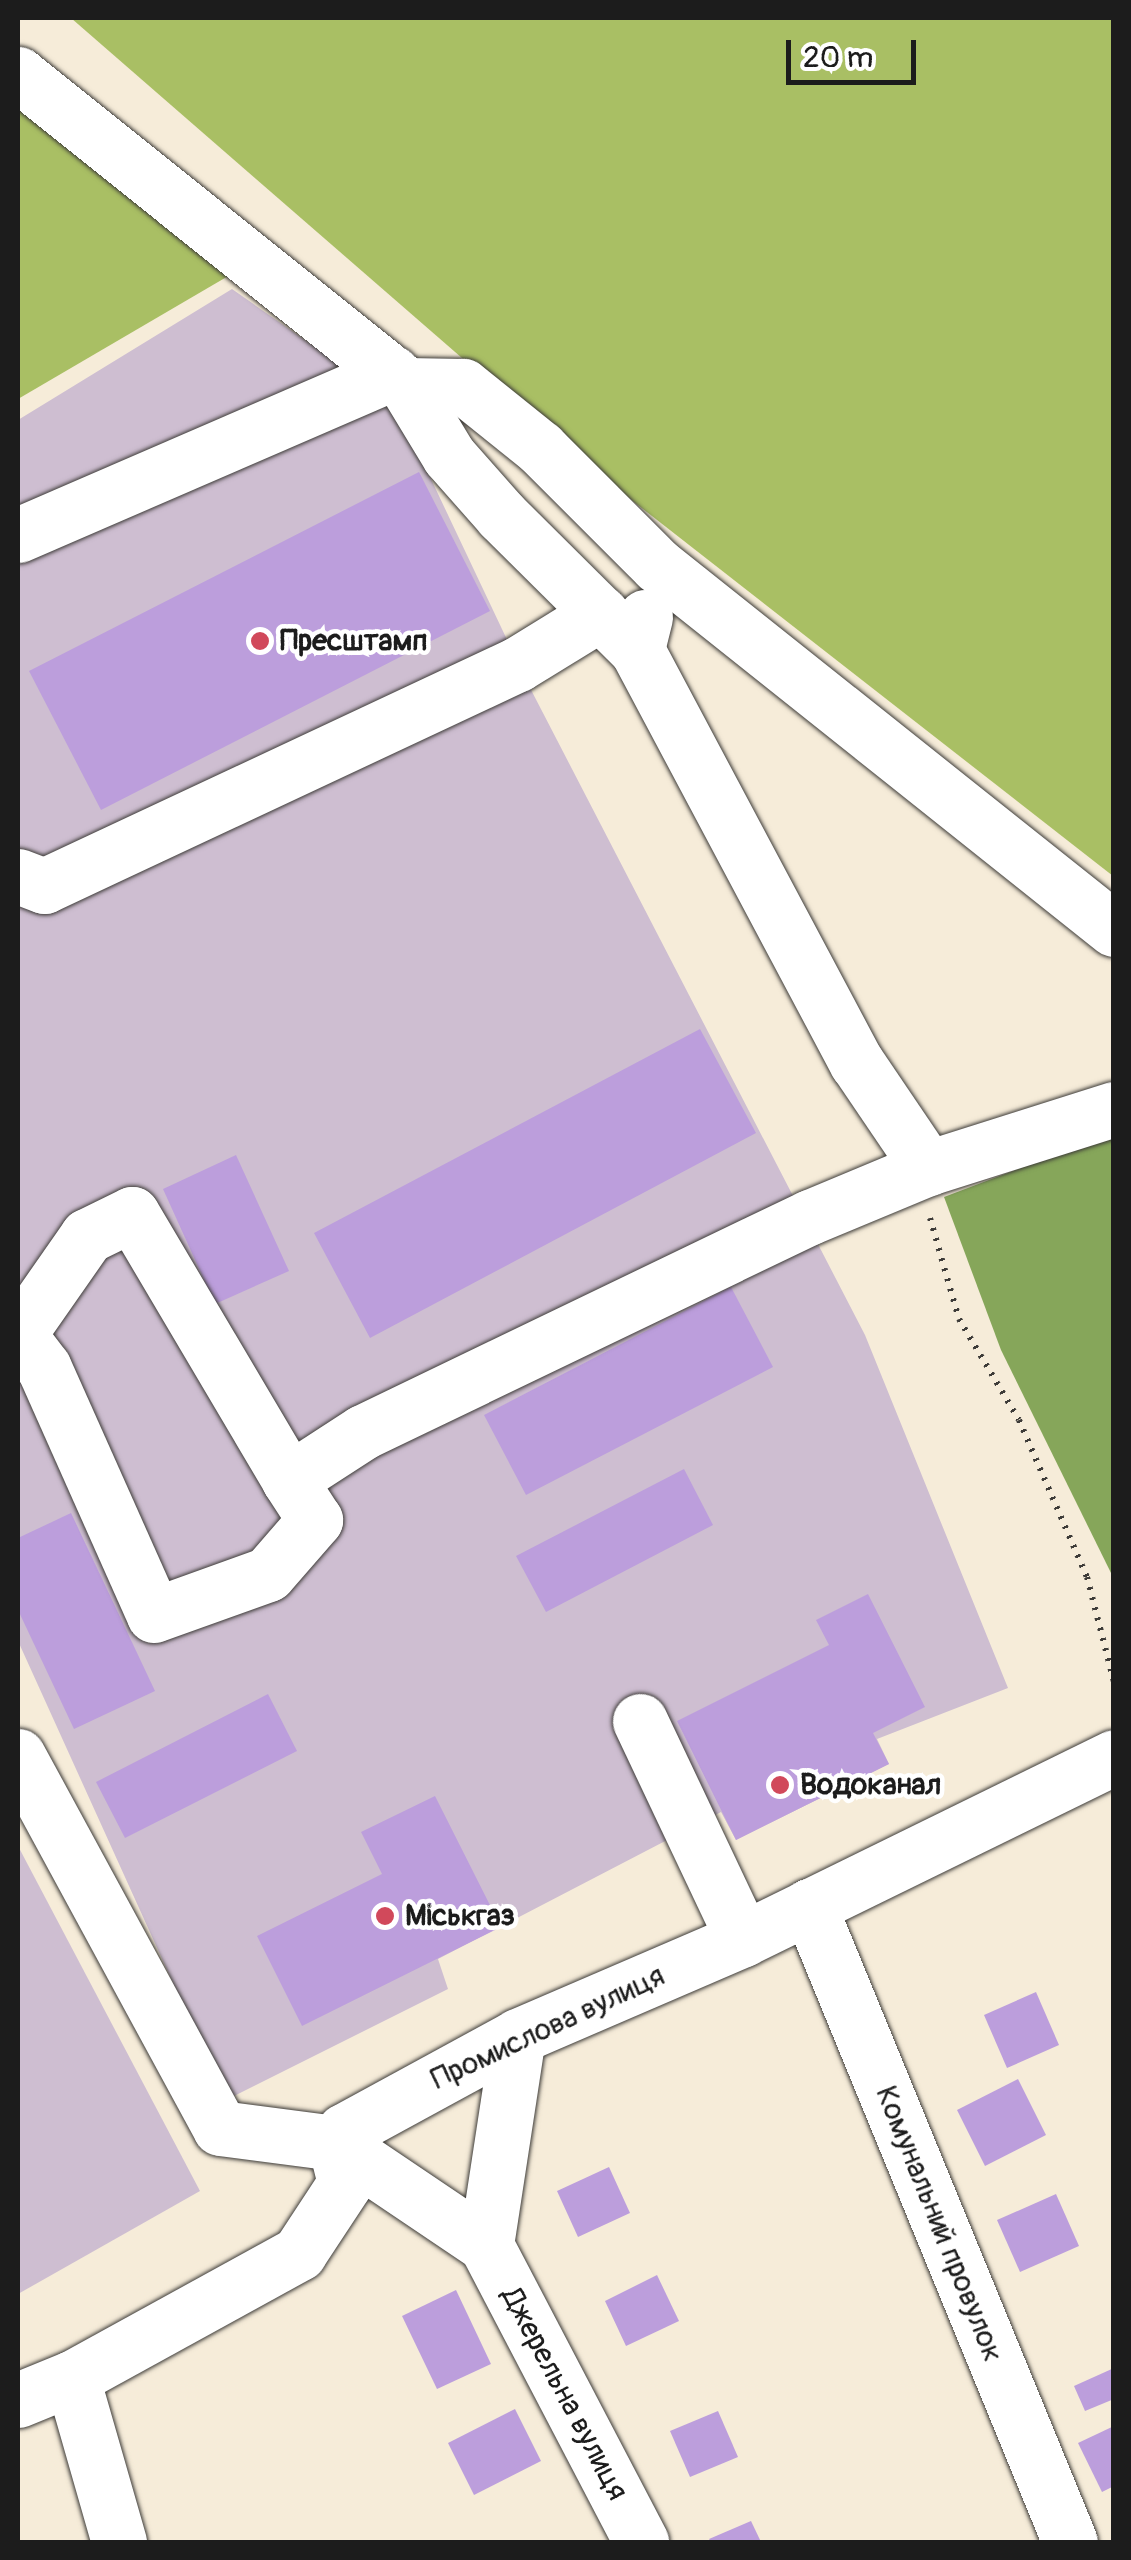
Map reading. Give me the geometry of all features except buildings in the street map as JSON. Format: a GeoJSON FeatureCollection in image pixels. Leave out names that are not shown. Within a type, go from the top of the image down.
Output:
{"type":"FeatureCollection","features":[{"type":"Feature","properties":{"kind":"street"},"geometry":{"type":"LineString","coordinates":[[18,74],[399,379],[449,456],[619,631],[848,1047],[928,1168]]}},
{"type":"Feature","properties":{"kind":"street"},"geometry":{"type":"LineString","coordinates":[[18,535],[399,379],[463,386],[540,448],[657,566],[1114,928]]}},
{"type":"Feature","properties":{"kind":"street"},"geometry":{"type":"LineString","coordinates":[[18,876],[44,886],[518,664],[619,631],[657,566]]}},
{"type":"Feature","properties":{"kind":"street"},"geometry":{"type":"LineString","coordinates":[[289,1480],[363,1432],[810,1217],[928,1168],[1114,1108]]}},
{"type":"Feature","properties":{"kind":"street"},"geometry":{"type":"LineString","coordinates":[[132,1214],[315,1520],[268,1574],[154,1615],[44,1368],[18,1335],[87,1236],[132,1214]]}},
{"type":"Feature","properties":{"kind":"street"},"geometry":{"type":"LineString","coordinates":[[640,1721],[743,1940]]}},
{"type":"Feature","properties":{"kind":"street"},"geometry":{"type":"LineString","coordinates":[[18,1756],[220,2128],[335,2142],[486,2245],[518,2036]]}},
{"type":"Feature","properties":{"kind":"street","name":"Промислова вулиця"},"geometry":{"type":"LineString","coordinates":[[335,2142],[344,2131],[518,2036],[743,1940],[1114,1757]]}},
{"type":"Feature","properties":{"kind":"street","name":"Комунальний провулок"},"geometry":{"type":"LineString","coordinates":[[809,1906],[1070,2542]]}},
{"type":"Feature","properties":{"kind":"street"},"geometry":{"type":"LineString","coordinates":[[18,2400],[72,2378],[299,2253],[345,2183],[335,2142]]}},
{"type":"Feature","properties":{"kind":"street","name":"Джерельна вулиця"},"geometry":{"type":"LineString","coordinates":[[486,2245],[641,2542]]}},
{"type":"Feature","properties":{"kind":"street"},"geometry":{"type":"LineString","coordinates":[[72,2378],[119,2542]]}},
{"type":"Feature","properties":{"kind":"path"},"geometry":{"type":"LineString","coordinates":[[928,1168],[926,1206],[958,1319],[1019,1420],[1086,1576],[1114,1682]]}},
{"type":"Feature","properties":{"kind":"shaded area"},"geometry":{"type":"Polygon","coordinates":[[[232,289],[395,403],[528,684],[865,1335],[1008,1688],[877,1739],[889,1764],[736,1840],[721,1812],[438,1959],[448,1989],[226,2100],[18,1641],[18,420],[232,289]]]}},
{"type":"Feature","properties":{"kind":"shaded area"},"geometry":{"type":"Polygon","coordinates":[[[18,1846],[200,2191],[18,2294],[18,1846]]]}},
{"type":"Feature","properties":{"kind":"green space"},"geometry":{"type":"Polygon","coordinates":[[[71,18],[1113,18],[1113,876],[570,452],[71,18]]]}},
{"type":"Feature","properties":{"kind":"green space"},"geometry":{"type":"Polygon","coordinates":[[[18,109],[230,275],[18,399],[18,109]]]}},
{"type":"Feature","properties":{"kind":"green space"},"geometry":{"type":"Polygon","coordinates":[[[1113,1133],[1113,1577],[1001,1350],[944,1197],[1113,1133]]]}},
{"type":"Feature","properties":{"kind":"place","name":"Пресштамп"},"geometry":{"type":"Point","coordinates":[260,641]}},
{"type":"Feature","properties":{"kind":"place","name":"Водоканал"},"geometry":{"type":"Point","coordinates":[780,1785]}},
{"type":"Feature","properties":{"kind":"place","name":"Міськгаз"},"geometry":{"type":"Point","coordinates":[385,1916]}}]}
